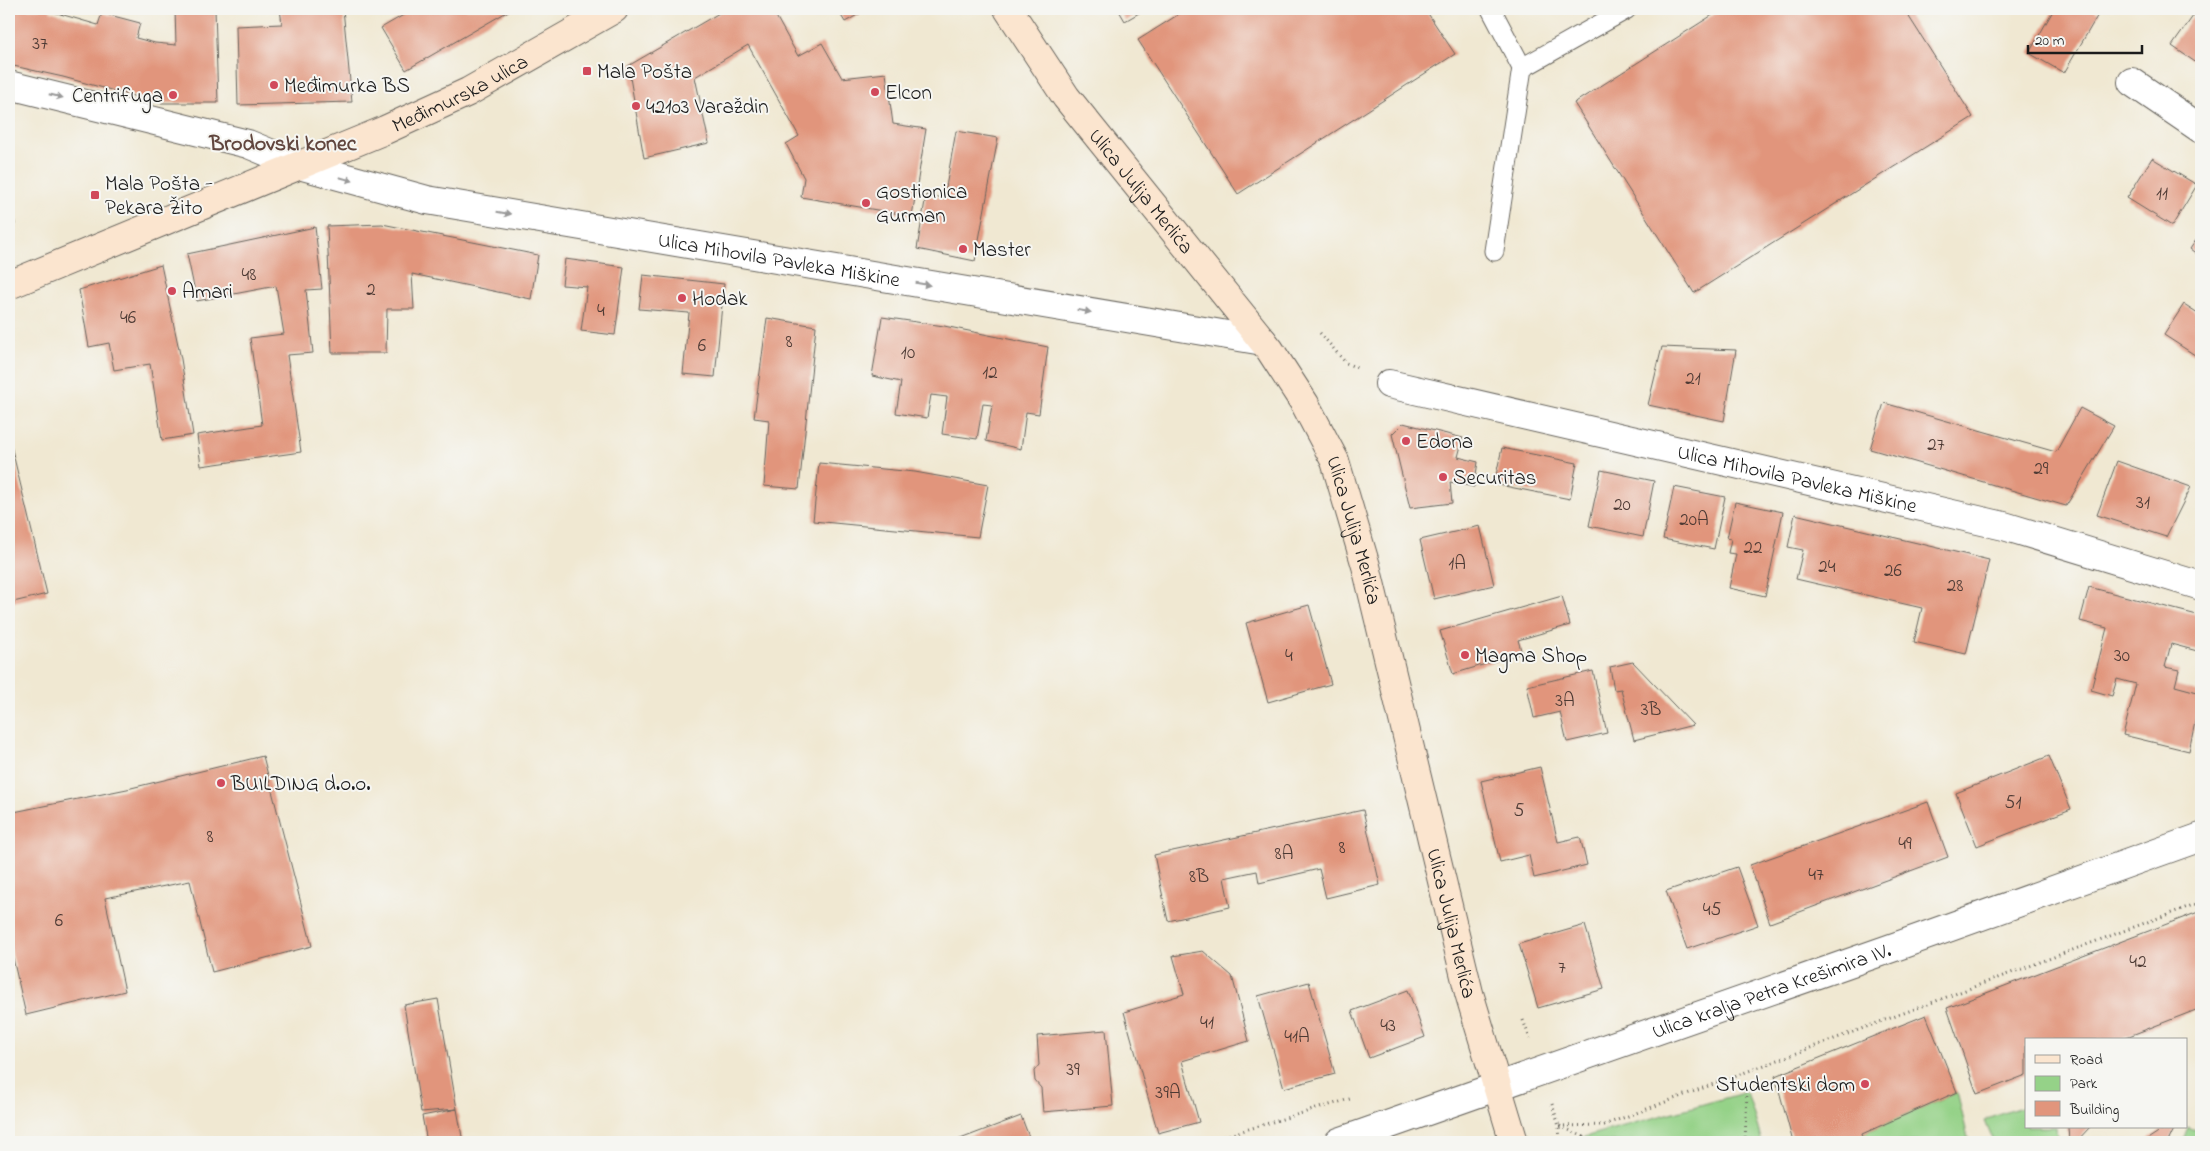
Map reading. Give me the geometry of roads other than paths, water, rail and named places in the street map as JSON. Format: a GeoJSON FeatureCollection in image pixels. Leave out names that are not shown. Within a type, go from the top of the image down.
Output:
{"type":"FeatureCollection","features":[{"type":"Feature","properties":{"kind":"main road","name":"Međimurska ulica"},"geometry":{"type":"LineString","coordinates":[[9,285],[386,130],[468,92],[614,9]]}},
{"type":"Feature","properties":{"kind":"main road","name":"Ulica Julija Merlića"},"geometry":{"type":"LineString","coordinates":[[1008,9],[1066,98],[1263,341],[1305,404],[1335,462],[1366,566],[1469,992],[1514,1142]]}},
{"type":"Feature","properties":{"kind":"street"},"geometry":{"type":"LineString","coordinates":[[2132,82],[2201,129]]}},
{"type":"Feature","properties":{"kind":"street","name":"Ulica Mihovila Pavleka Miškine"},"geometry":{"type":"LineString","coordinates":[[9,85],[248,144],[299,166],[427,200],[1263,341]]}},
{"type":"Feature","properties":{"kind":"street","name":"Ulica Mihovila Pavleka Miškine"},"geometry":{"type":"LineString","coordinates":[[1389,384],[2004,526],[2201,586]]}},
{"type":"Feature","properties":{"kind":"street","name":"Ulica kralja Petra Krešimira IV."},"geometry":{"type":"LineString","coordinates":[[1338,1142],[2201,836]]}},
{"type":"Feature","properties":{"kind":"lane"},"geometry":{"type":"LineString","coordinates":[[1491,9],[1522,68],[1494,251]]}},
{"type":"Feature","properties":{"kind":"lane"},"geometry":{"type":"LineString","coordinates":[[1522,68],[1627,9]]}},
{"type":"Feature","properties":{"kind":"place","name":"Mala Pošta"},"geometry":{"type":"Point","coordinates":[587,71]}},
{"type":"Feature","properties":{"kind":"place","name":"Međimurka BS"},"geometry":{"type":"Point","coordinates":[274,85]}},
{"type":"Feature","properties":{"kind":"place","name":"Elcon"},"geometry":{"type":"Point","coordinates":[875,92]}},
{"type":"Feature","properties":{"kind":"place","name":"Centrifuga"},"geometry":{"type":"Point","coordinates":[173,95]}},
{"type":"Feature","properties":{"kind":"place","name":"42103 Varaždin"},"geometry":{"type":"Point","coordinates":[636,106]}},
{"type":"Feature","properties":{"kind":"place","name":"Mala Pošta - Pekara Žito"},"geometry":{"type":"Point","coordinates":[95,195]}},
{"type":"Feature","properties":{"kind":"place","name":"Gostionica Gurman"},"geometry":{"type":"Point","coordinates":[866,203]}},
{"type":"Feature","properties":{"kind":"place","name":"Master"},"geometry":{"type":"Point","coordinates":[963,249]}},
{"type":"Feature","properties":{"kind":"place","name":"Amari"},"geometry":{"type":"Point","coordinates":[172,291]}},
{"type":"Feature","properties":{"kind":"place","name":"Hodak"},"geometry":{"type":"Point","coordinates":[682,298]}},
{"type":"Feature","properties":{"kind":"place","name":"Edona"},"geometry":{"type":"Point","coordinates":[1406,441]}},
{"type":"Feature","properties":{"kind":"place","name":"Securitas"},"geometry":{"type":"Point","coordinates":[1443,477]}},
{"type":"Feature","properties":{"kind":"place","name":"Magma Shop"},"geometry":{"type":"Point","coordinates":[1465,655]}},
{"type":"Feature","properties":{"kind":"place","name":"BUILDING d.o.o."},"geometry":{"type":"Point","coordinates":[221,783]}},
{"type":"Feature","properties":{"kind":"place","name":"Studentski dom"},"geometry":{"type":"Point","coordinates":[1865,1084]}},
{"type":"Feature","properties":{"kind":"district","name":"Brodovski konec"},"geometry":{"type":"Point","coordinates":[283,142]}}]}
